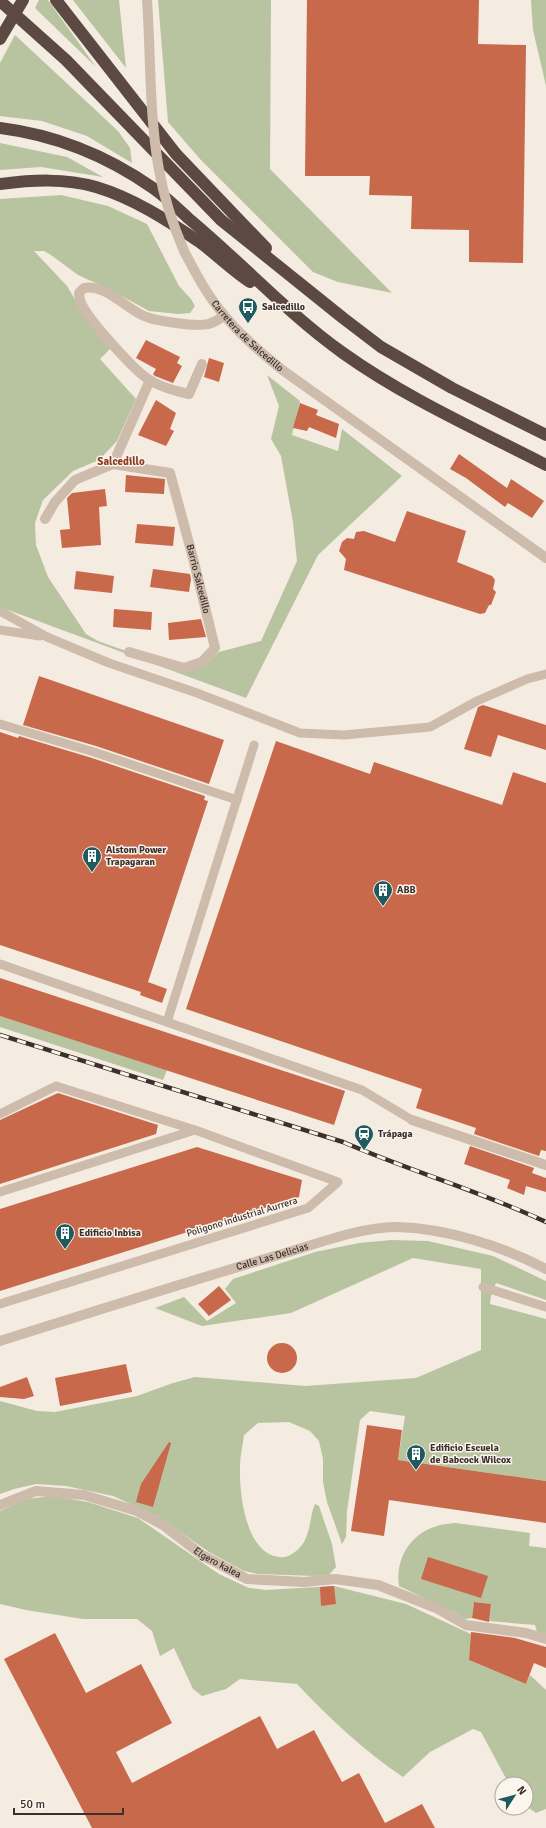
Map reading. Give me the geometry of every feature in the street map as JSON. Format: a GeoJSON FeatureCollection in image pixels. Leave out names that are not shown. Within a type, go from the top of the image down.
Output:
{"type":"FeatureCollection","features":[{"type":"Feature","properties":{"kind":"highway"},"geometry":{"type":"LineString","coordinates":[[0,39],[24,0]]}},
{"type":"Feature","properties":{"kind":"highway"},"geometry":{"type":"LineString","coordinates":[[56,0],[176,154],[313,294]]}},
{"type":"Feature","properties":{"kind":"highway"},"geometry":{"type":"LineString","coordinates":[[0,1],[66,60],[221,220],[313,294],[382,347],[452,388],[546,435]]}},
{"type":"Feature","properties":{"kind":"highway"},"geometry":{"type":"LineString","coordinates":[[0,128],[50,137],[83,149],[114,164],[148,185],[212,238],[278,300],[343,353],[391,384],[546,465]]}},
{"type":"Feature","properties":{"kind":"highway"},"geometry":{"type":"LineString","coordinates":[[0,184],[30,180],[63,182],[96,187],[143,206],[198,242],[242,277],[278,300]]}},
{"type":"Feature","properties":{"kind":"street","name":"Carretera de Salcedillo"},"geometry":{"type":"LineString","coordinates":[[147,0],[153,118],[159,171],[173,225],[184,251],[209,295],[224,316],[249,342],[281,369],[542,555]]}},
{"type":"Feature","properties":{"kind":"street"},"geometry":{"type":"LineString","coordinates":[[202,364],[189,394],[170,390],[150,380],[134,367],[92,320],[80,302],[79,293],[81,290],[88,287],[101,290],[145,317],[189,325],[207,324],[224,316]]}},
{"type":"Feature","properties":{"kind":"street"},"geometry":{"type":"LineString","coordinates":[[45,519],[55,502],[75,480],[113,464],[150,380]]}},
{"type":"Feature","properties":{"kind":"street","name":"Barrio Salcedillo"},"geometry":{"type":"LineString","coordinates":[[113,464],[170,473],[215,648],[202,662],[184,668],[128,652]]}},
{"type":"Feature","properties":{"kind":"street"},"geometry":{"type":"LineString","coordinates":[[412,1120],[546,1165]]}},
{"type":"Feature","properties":{"kind":"street","name":"Calle Las Delicias"},"geometry":{"type":"LineString","coordinates":[[0,1341],[202,1277],[359,1232],[394,1227],[429,1230],[492,1245],[546,1269]]}},
{"type":"Feature","properties":{"kind":"street","name":"Elgero kalea"},"geometry":{"type":"LineString","coordinates":[[0,1505],[36,1491],[84,1495],[138,1511],[163,1525],[202,1555],[247,1578],[304,1582],[335,1579],[378,1585],[436,1608],[466,1625],[526,1633],[546,1639]]}},
{"type":"Feature","properties":{"kind":"lane"},"geometry":{"type":"LineString","coordinates":[[0,611],[47,637],[109,663],[197,693],[300,733],[344,735],[430,727],[477,701],[527,680],[546,674]]}},
{"type":"Feature","properties":{"kind":"lane"},"geometry":{"type":"LineString","coordinates":[[0,630],[47,637]]}},
{"type":"Feature","properties":{"kind":"lane"},"geometry":{"type":"LineString","coordinates":[[0,724],[94,752],[237,800]]}},
{"type":"Feature","properties":{"kind":"lane"},"geometry":{"type":"LineString","coordinates":[[167,1022],[254,745]]}},
{"type":"Feature","properties":{"kind":"lane"},"geometry":{"type":"LineString","coordinates":[[0,964],[362,1090],[412,1120]]}},
{"type":"Feature","properties":{"kind":"lane","name":"Poligono industrial Aurrera"},"geometry":{"type":"LineString","coordinates":[[0,1114],[56,1086],[195,1130],[338,1182],[308,1208],[0,1304]]}},
{"type":"Feature","properties":{"kind":"lane"},"geometry":{"type":"LineString","coordinates":[[0,1192],[195,1130]]}},
{"type":"Feature","properties":{"kind":"lane"},"geometry":{"type":"LineString","coordinates":[[483,1287],[546,1307]]}},
{"type":"Feature","properties":{"kind":"green space"},"geometry":{"type":"Polygon","coordinates":[[[39,0],[48,0],[96,67],[35,8],[39,0]]]}},
{"type":"Feature","properties":{"kind":"green space"},"geometry":{"type":"Polygon","coordinates":[[[73,0],[119,0],[126,68],[73,0]]]}},
{"type":"Feature","properties":{"kind":"green space"},"geometry":{"type":"Polygon","coordinates":[[[158,0],[271,0],[270,169],[392,293],[338,282],[313,272],[200,159],[168,122],[158,0]]]}},
{"type":"Feature","properties":{"kind":"green space"},"geometry":{"type":"Polygon","coordinates":[[[531,0],[546,0],[546,86],[533,30],[531,0]]]}},
{"type":"Feature","properties":{"kind":"green space"},"geometry":{"type":"Polygon","coordinates":[[[15,35],[118,131],[130,148],[132,163],[87,136],[42,121],[0,116],[0,63],[15,35]]]}},
{"type":"Feature","properties":{"kind":"green space"},"geometry":{"type":"Polygon","coordinates":[[[0,143],[67,157],[103,177],[41,167],[0,170],[0,143]]]}},
{"type":"Feature","properties":{"kind":"green space"},"geometry":{"type":"Polygon","coordinates":[[[61,195],[108,206],[147,224],[179,286],[191,299],[195,306],[190,313],[178,314],[149,311],[109,289],[78,275],[44,251],[34,251],[67,286],[82,311],[113,346],[100,359],[136,399],[117,441],[99,460],[73,471],[43,500],[35,523],[36,545],[48,577],[86,634],[98,641],[185,672],[204,666],[219,652],[261,641],[297,561],[293,522],[281,456],[271,439],[279,406],[267,375],[300,401],[292,435],[338,451],[342,429],[402,476],[318,555],[246,698],[0,607],[0,199],[61,195]]]}},
{"type":"Feature","properties":{"kind":"green space"},"geometry":{"type":"Polygon","coordinates":[[[0,1016],[167,1070],[163,1080],[0,1027],[0,1016]]]}},
{"type":"Feature","properties":{"kind":"green space"},"geometry":{"type":"Polygon","coordinates":[[[391,1240],[428,1241],[493,1256],[546,1281],[546,1300],[496,1283],[491,1296],[490,1304],[546,1319],[546,1481],[398,1460],[405,1416],[370,1411],[360,1420],[347,1511],[346,1537],[342,1544],[327,1502],[323,1482],[323,1459],[319,1441],[310,1431],[289,1422],[258,1423],[244,1435],[240,1458],[241,1490],[246,1520],[258,1545],[268,1553],[279,1557],[286,1557],[297,1551],[304,1542],[315,1504],[319,1506],[332,1544],[336,1567],[329,1575],[314,1576],[258,1574],[244,1571],[209,1552],[157,1516],[113,1496],[66,1486],[36,1484],[0,1494],[0,1401],[37,1411],[55,1412],[137,1396],[195,1377],[305,1386],[416,1378],[481,1350],[481,1269],[413,1258],[291,1313],[202,1326],[155,1308],[184,1297],[207,1321],[236,1303],[225,1289],[233,1279],[315,1252],[359,1243],[391,1240]]]}},
{"type":"Feature","properties":{"kind":"green space"},"geometry":{"type":"Polygon","coordinates":[[[52,1496],[88,1502],[138,1518],[219,1574],[249,1588],[266,1590],[334,1586],[406,1604],[471,1634],[469,1660],[526,1684],[530,1675],[546,1690],[546,1809],[536,1813],[534,1812],[534,1776],[505,1776],[481,1732],[473,1729],[430,1752],[403,1777],[347,1734],[297,1684],[240,1679],[226,1689],[202,1696],[193,1689],[174,1648],[160,1656],[152,1631],[137,1619],[83,1619],[26,1610],[0,1604],[0,1511],[27,1499],[52,1496]]]}},
{"type":"Feature","properties":{"kind":"green space"},"geometry":{"type":"Polygon","coordinates":[[[455,1523],[530,1533],[529,1546],[546,1548],[546,1634],[537,1632],[535,1625],[489,1621],[491,1604],[474,1602],[472,1618],[465,1619],[399,1586],[399,1566],[406,1549],[412,1541],[427,1530],[439,1525],[455,1523]]]}},
{"type":"Feature","properties":{"kind":"building"},"geometry":{"type":"Polygon","coordinates":[[[307,0],[479,0],[478,44],[526,45],[523,263],[469,262],[469,230],[411,229],[412,196],[369,195],[370,176],[305,176],[307,0]]]}},
{"type":"Feature","properties":{"kind":"building"},"geometry":{"type":"Polygon","coordinates":[[[146,340],[180,357],[177,363],[182,366],[173,383],[155,376],[153,374],[156,369],[136,358],[146,340]]]}},
{"type":"Feature","properties":{"kind":"building"},"geometry":{"type":"Polygon","coordinates":[[[209,358],[224,363],[219,382],[204,377],[209,358]]]}},
{"type":"Feature","properties":{"kind":"building"},"geometry":{"type":"Polygon","coordinates":[[[156,400],[176,413],[170,429],[174,431],[166,446],[138,435],[156,400]]]}},
{"type":"Feature","properties":{"kind":"building"},"geometry":{"type":"Polygon","coordinates":[[[300,403],[318,410],[316,415],[339,424],[336,438],[309,427],[307,431],[293,428],[300,403]]]}},
{"type":"Feature","properties":{"kind":"building"},"geometry":{"type":"Polygon","coordinates":[[[459,454],[507,488],[511,479],[544,501],[532,518],[508,503],[505,507],[466,478],[450,469],[459,454]]]}},
{"type":"Feature","properties":{"kind":"building"},"geometry":{"type":"Polygon","coordinates":[[[126,475],[165,479],[164,494],[125,492],[126,475]]]}},
{"type":"Feature","properties":{"kind":"building"},"geometry":{"type":"Polygon","coordinates":[[[105,489],[107,506],[99,507],[101,545],[62,548],[60,530],[70,529],[67,498],[72,493],[105,489]]]}},
{"type":"Feature","properties":{"kind":"building"},"geometry":{"type":"Polygon","coordinates":[[[407,511],[466,531],[457,562],[492,576],[495,580],[493,589],[496,592],[491,605],[489,605],[485,613],[480,614],[344,570],[346,559],[339,551],[342,542],[347,538],[354,539],[356,532],[364,531],[395,542],[407,511]]]}},
{"type":"Feature","properties":{"kind":"building"},"geometry":{"type":"Polygon","coordinates":[[[137,524],[175,527],[173,546],[135,543],[137,524]]]}},
{"type":"Feature","properties":{"kind":"building"},"geometry":{"type":"Polygon","coordinates":[[[153,569],[190,574],[191,579],[189,592],[150,587],[153,569]]]}},
{"type":"Feature","properties":{"kind":"building"},"geometry":{"type":"Polygon","coordinates":[[[76,571],[114,576],[112,593],[74,589],[76,571]]]}},
{"type":"Feature","properties":{"kind":"building"},"geometry":{"type":"Polygon","coordinates":[[[114,609],[152,612],[151,630],[113,627],[114,609]]]}},
{"type":"Feature","properties":{"kind":"building"},"geometry":{"type":"Polygon","coordinates":[[[201,619],[206,637],[169,640],[168,623],[201,619]]]}},
{"type":"Feature","properties":{"kind":"building"},"geometry":{"type":"Polygon","coordinates":[[[39,676],[224,740],[209,784],[96,746],[23,725],[39,676]]]}},
{"type":"Feature","properties":{"kind":"building"},"geometry":{"type":"Polygon","coordinates":[[[483,705],[546,725],[546,750],[498,735],[491,757],[464,749],[478,707],[483,705]]]}},
{"type":"Feature","properties":{"kind":"building","name":"Alstom Power Trapagaran"},"geometry":{"type":"Polygon","coordinates":[[[0,732],[18,738],[19,736],[92,758],[205,796],[204,800],[208,801],[148,982],[167,989],[162,1003],[140,995],[141,992],[0,945],[0,732]]]}},
{"type":"Feature","properties":{"kind":"building","name":"ABB"},"geometry":{"type":"Polygon","coordinates":[[[276,741],[370,774],[374,762],[502,805],[513,772],[546,783],[546,1151],[541,1150],[539,1156],[474,1134],[476,1128],[416,1108],[422,1089],[186,1009],[276,741]]]}},
{"type":"Feature","properties":{"kind":"building"},"geometry":{"type":"Polygon","coordinates":[[[0,978],[345,1091],[334,1125],[0,1016],[0,978]]]}},
{"type":"Feature","properties":{"kind":"building"},"geometry":{"type":"Polygon","coordinates":[[[58,1093],[158,1125],[156,1134],[0,1184],[0,1120],[58,1093]]]}},
{"type":"Feature","properties":{"kind":"building"},"geometry":{"type":"Polygon","coordinates":[[[470,1146],[534,1168],[532,1173],[546,1178],[546,1192],[526,1186],[524,1195],[507,1188],[510,1180],[464,1164],[470,1146]]]}},
{"type":"Feature","properties":{"kind":"building","name":"Edificio Inbisa"},"geometry":{"type":"Polygon","coordinates":[[[197,1147],[302,1180],[299,1197],[0,1291],[0,1209],[197,1147]]]}},
{"type":"Feature","properties":{"kind":"building"},"geometry":{"type":"Polygon","coordinates":[[[219,1286],[231,1300],[209,1316],[198,1304],[219,1286]]]}},
{"type":"Feature","properties":{"kind":"building"},"geometry":{"type":"Polygon","coordinates":[[[282,1343],[293,1347],[297,1358],[293,1369],[282,1373],[271,1369],[267,1358],[271,1347],[282,1343]]]}},
{"type":"Feature","properties":{"kind":"building"},"geometry":{"type":"Polygon","coordinates":[[[126,1364],[132,1392],[60,1406],[55,1378],[126,1364]]]}},
{"type":"Feature","properties":{"kind":"building"},"geometry":{"type":"Polygon","coordinates":[[[27,1377],[34,1396],[24,1399],[0,1397],[0,1387],[27,1377]]]}},
{"type":"Feature","properties":{"kind":"building","name":"Edificio Escuela de Babcock Wilcox"},"geometry":{"type":"Polygon","coordinates":[[[367,1425],[402,1430],[398,1460],[546,1481],[546,1523],[389,1500],[384,1536],[351,1531],[367,1425]]]}},
{"type":"Feature","properties":{"kind":"building"},"geometry":{"type":"Polygon","coordinates":[[[169,1442],[171,1443],[153,1507],[136,1502],[141,1484],[169,1442]]]}},
{"type":"Feature","properties":{"kind":"building"},"geometry":{"type":"Polygon","coordinates":[[[428,1557],[488,1576],[481,1598],[421,1579],[428,1557]]]}},
{"type":"Feature","properties":{"kind":"building"},"geometry":{"type":"Polygon","coordinates":[[[334,1586],[336,1604],[321,1606],[320,1587],[334,1586]]]}},
{"type":"Feature","properties":{"kind":"building"},"geometry":{"type":"Polygon","coordinates":[[[474,1602],[491,1604],[489,1622],[472,1618],[474,1602]]]}},
{"type":"Feature","properties":{"kind":"building"},"geometry":{"type":"Polygon","coordinates":[[[471,1632],[515,1638],[546,1647],[546,1668],[534,1663],[526,1684],[469,1660],[471,1632]]]}},
{"type":"Feature","properties":{"kind":"building"},"geometry":{"type":"Polygon","coordinates":[[[55,1633],[86,1693],[141,1664],[172,1723],[116,1752],[132,1783],[260,1716],[277,1749],[314,1730],[342,1782],[359,1773],[385,1823],[422,1804],[435,1828],[92,1828],[4,1659],[55,1633]]]}},
{"type":"Feature","properties":{"kind":"railway"},"geometry":{"type":"LineString","coordinates":[[0,1035],[343,1142],[496,1200],[546,1222]]}},
{"type":"Feature","properties":{"kind":"place","name":"Salcedillo"},"geometry":{"type":"Point","coordinates":[248,324]}},
{"type":"Feature","properties":{"kind":"place","name":"Alstom Power Trapagaran"},"geometry":{"type":"Point","coordinates":[92,873]}},
{"type":"Feature","properties":{"kind":"place","name":"ABB"},"geometry":{"type":"Point","coordinates":[383,907]}},
{"type":"Feature","properties":{"kind":"place","name":"Trápaga"},"geometry":{"type":"Point","coordinates":[364,1151]}},
{"type":"Feature","properties":{"kind":"place","name":"Edificio Inbisa"},"geometry":{"type":"Point","coordinates":[65,1250]}},
{"type":"Feature","properties":{"kind":"place","name":"Edificio Escuela de Babcock Wilcox"},"geometry":{"type":"Point","coordinates":[416,1471]}},
{"type":"Feature","properties":{"kind":"district","name":"Salcedillo"},"geometry":{"type":"Point","coordinates":[121,461]}}]}
